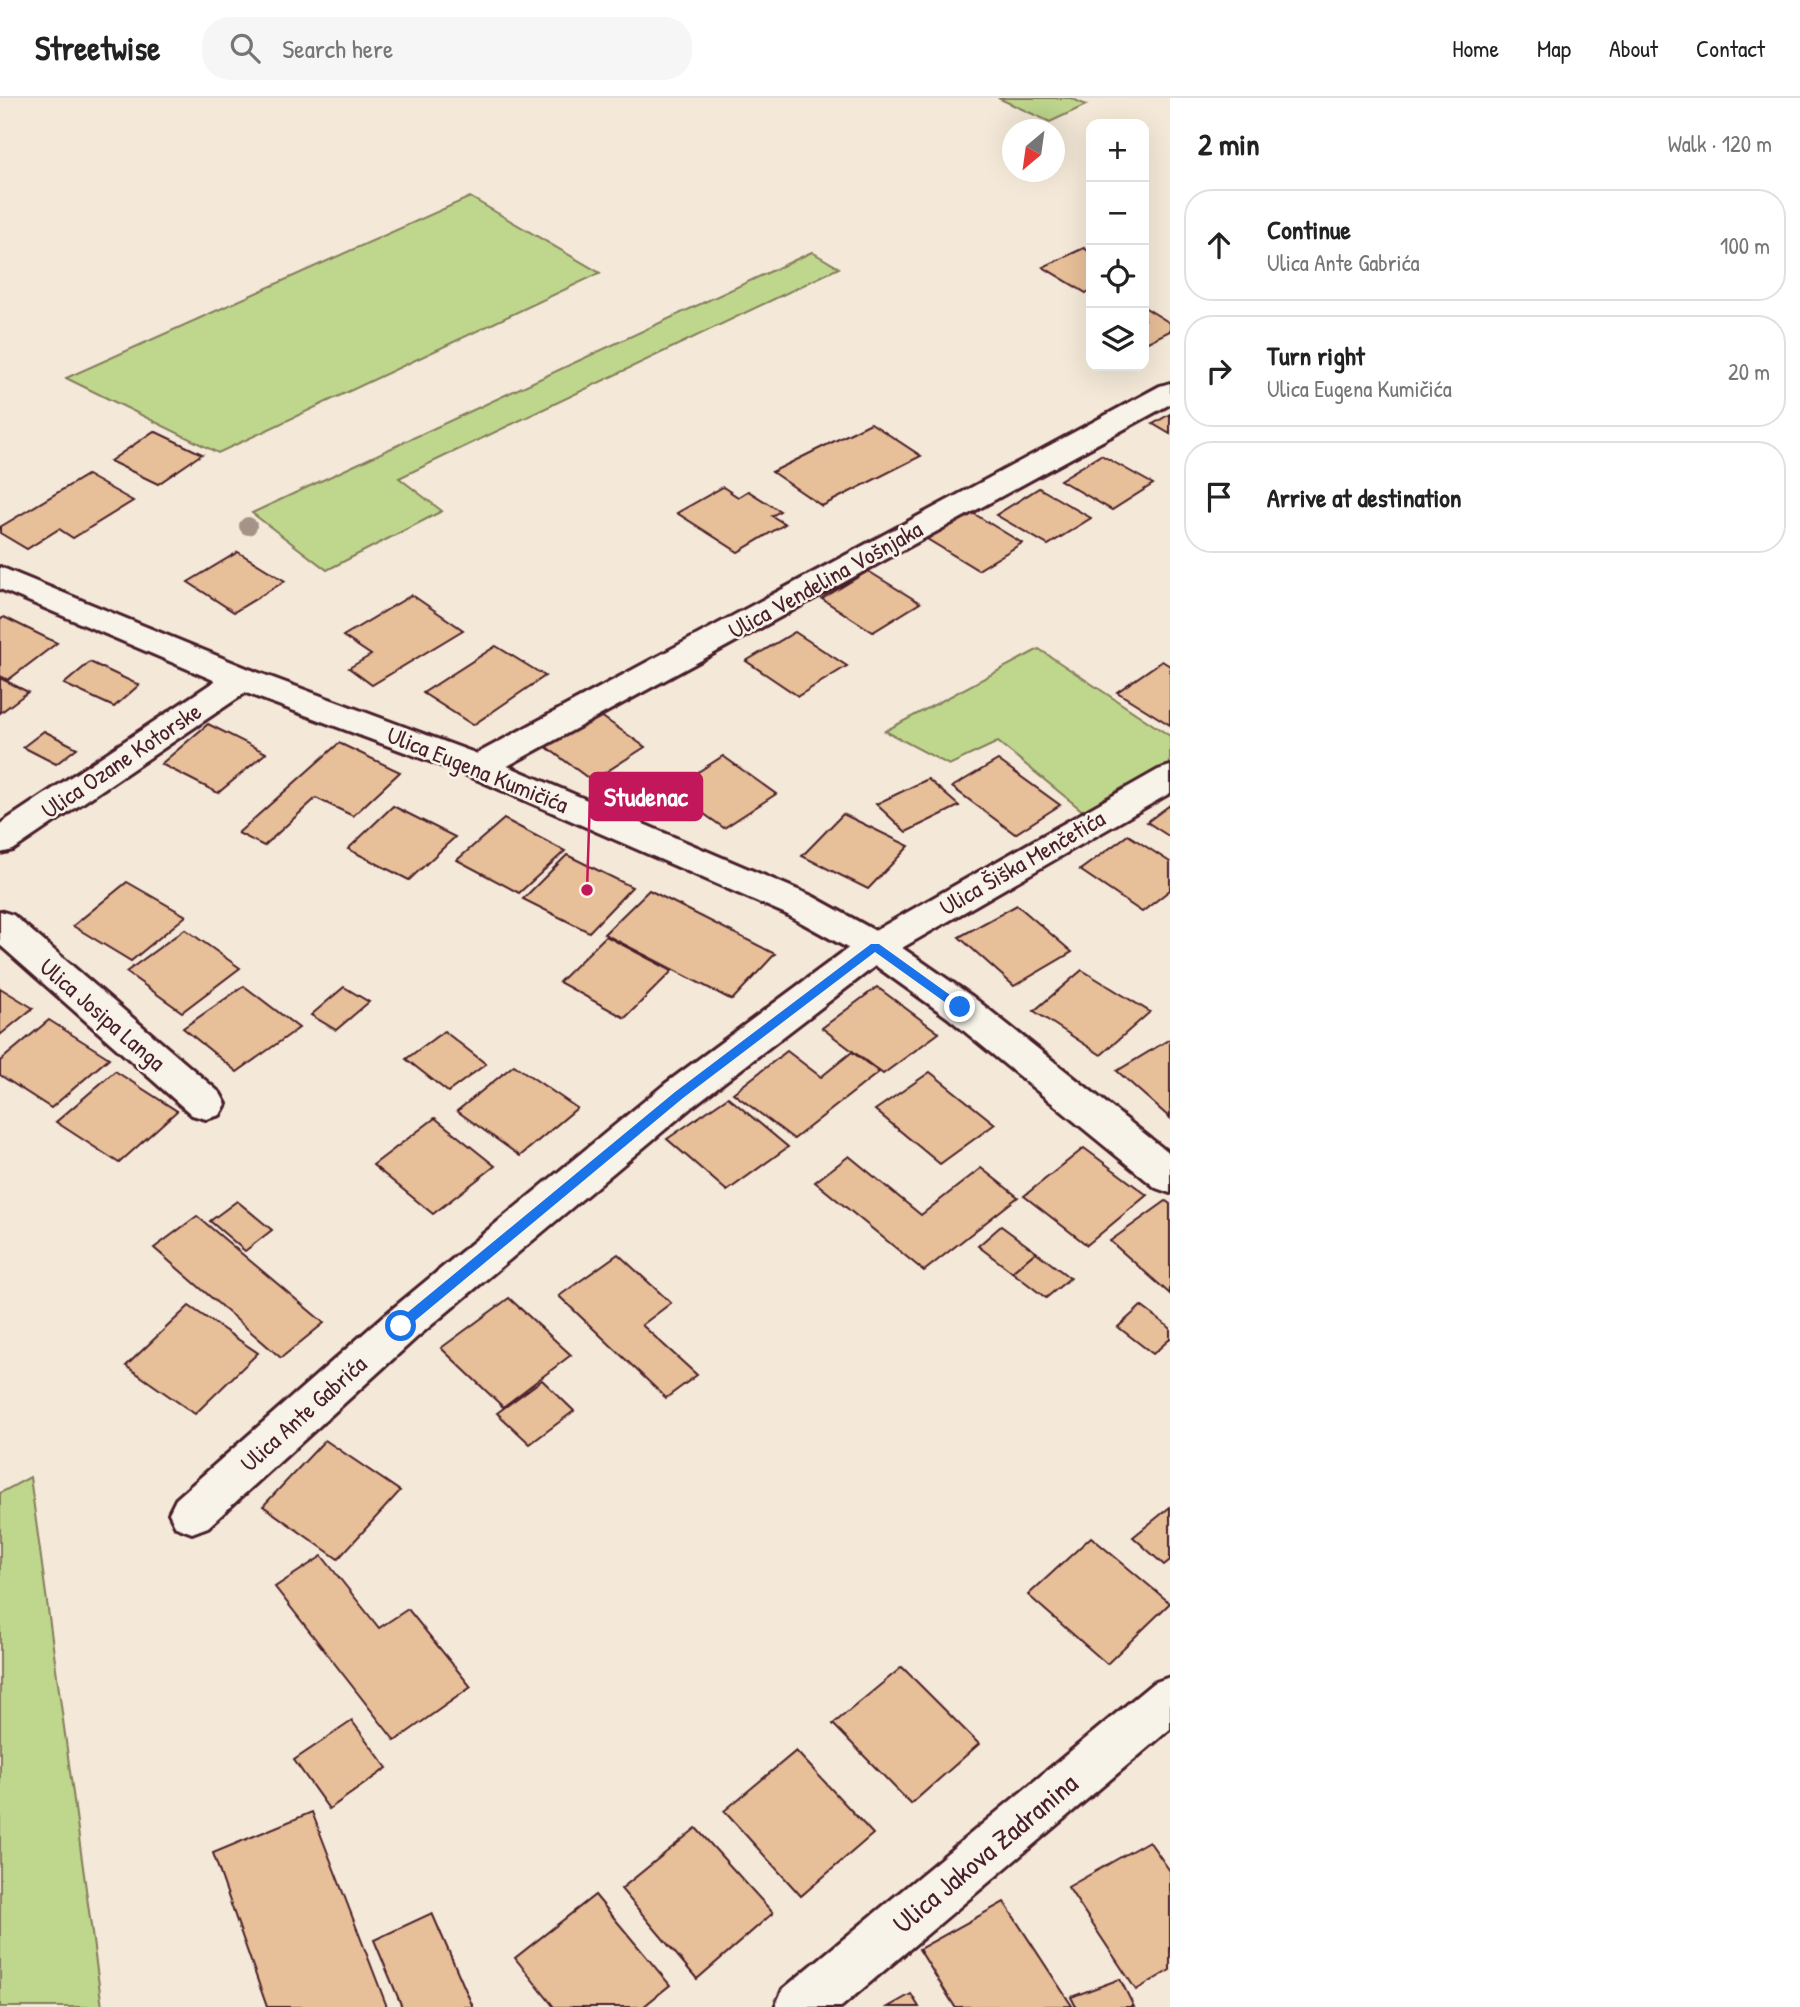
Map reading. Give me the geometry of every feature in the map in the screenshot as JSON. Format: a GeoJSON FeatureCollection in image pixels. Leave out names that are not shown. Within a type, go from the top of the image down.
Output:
{"type":"FeatureCollection","features":[{"type":"Feature","properties":{"kind":"street","name":"Ulica Vendelina Vošnjaka"},"geometry":{"type":"LineString","coordinates":[[479,767],[1170,391]]}},
{"type":"Feature","properties":{"kind":"street","name":"Ulica Eugena Kumičića"},"geometry":{"type":"LineString","coordinates":[[0,576],[242,680],[479,767],[799,905],[875,947],[960,1007],[1170,1177]]}},
{"type":"Feature","properties":{"kind":"street","name":"Ulica Ozane Kotorske"},"geometry":{"type":"LineString","coordinates":[[0,841],[242,680]]}},
{"type":"Feature","properties":{"kind":"street","name":"Ulica Šiška Menčetića"},"geometry":{"type":"LineString","coordinates":[[875,947],[1170,778]]}},
{"type":"Feature","properties":{"kind":"street","name":"Ulica Josipa Langa"},"geometry":{"type":"LineString","coordinates":[[0,924],[206,1104]]}},
{"type":"Feature","properties":{"kind":"street","name":"Ulica Ante Gabrića"},"geometry":{"type":"LineString","coordinates":[[192,1513],[401,1326],[668,1104],[875,947]]}},
{"type":"Feature","properties":{"kind":"street","name":"Ulica Jakova Zadranina"},"geometry":{"type":"LineString","coordinates":[[801,2007],[1170,1699]]}},
{"type":"Feature","properties":{"kind":"green space"},"geometry":{"type":"Polygon","coordinates":[[[998,98],[1071,98],[1086,105],[1056,119],[1044,119],[998,98]]]}},
{"type":"Feature","properties":{"kind":"green space"},"geometry":{"type":"Polygon","coordinates":[[[470,197],[600,273],[218,453],[66,378],[470,197]]]}},
{"type":"Feature","properties":{"kind":"green space"},"geometry":{"type":"Polygon","coordinates":[[[812,252],[839,268],[399,478],[442,511],[327,570],[252,513],[812,252]]]}},
{"type":"Feature","properties":{"kind":"green space"},"geometry":{"type":"Polygon","coordinates":[[[1039,649],[1170,736],[1170,778],[1095,821],[998,742],[949,765],[885,731],[1039,649]]]}},
{"type":"Feature","properties":{"kind":"green space"},"geometry":{"type":"Polygon","coordinates":[[[30,1477],[102,2007],[0,2007],[0,1493],[30,1477]]]}},
{"type":"Feature","properties":{"kind":"building"},"geometry":{"type":"Polygon","coordinates":[[[1084,248],[1086,293],[1043,267],[1084,248]]]}},
{"type":"Feature","properties":{"kind":"building"},"geometry":{"type":"Polygon","coordinates":[[[1149,310],[1170,323],[1170,331],[1149,342],[1149,310]]]}},
{"type":"Feature","properties":{"kind":"building"},"geometry":{"type":"Polygon","coordinates":[[[1170,414],[1170,434],[1153,424],[1170,414]]]}},
{"type":"Feature","properties":{"kind":"building"},"geometry":{"type":"Polygon","coordinates":[[[871,423],[921,456],[822,506],[772,472],[871,423]]]}},
{"type":"Feature","properties":{"kind":"building"},"geometry":{"type":"Polygon","coordinates":[[[154,431],[202,454],[158,484],[110,461],[154,431]]]}},
{"type":"Feature","properties":{"kind":"building"},"geometry":{"type":"Polygon","coordinates":[[[1101,455],[1153,484],[1112,510],[1060,480],[1101,455]]]}},
{"type":"Feature","properties":{"kind":"building"},"geometry":{"type":"Polygon","coordinates":[[[87,475],[133,501],[73,538],[59,529],[27,549],[0,533],[0,527],[87,475]]]}},
{"type":"Feature","properties":{"kind":"building"},"geometry":{"type":"Polygon","coordinates":[[[723,487],[738,497],[748,491],[780,511],[772,516],[785,524],[738,552],[677,513],[723,487]]]}},
{"type":"Feature","properties":{"kind":"building"},"geometry":{"type":"Polygon","coordinates":[[[1039,488],[1091,518],[1048,545],[996,515],[1039,488]]]}},
{"type":"Feature","properties":{"kind":"building"},"geometry":{"type":"Polygon","coordinates":[[[971,512],[1022,543],[978,570],[927,539],[971,512]]]}},
{"type":"Feature","properties":{"kind":"building"},"geometry":{"type":"Polygon","coordinates":[[[238,552],[285,581],[234,612],[188,582],[238,552]]]}},
{"type":"Feature","properties":{"kind":"building"},"geometry":{"type":"Polygon","coordinates":[[[868,571],[920,603],[873,632],[822,599],[868,571]]]}},
{"type":"Feature","properties":{"kind":"building"},"geometry":{"type":"Polygon","coordinates":[[[412,595],[463,630],[372,685],[349,668],[371,655],[343,636],[412,595]]]}},
{"type":"Feature","properties":{"kind":"building"},"geometry":{"type":"Polygon","coordinates":[[[4,617],[57,643],[8,680],[0,676],[0,620],[4,617]]]}},
{"type":"Feature","properties":{"kind":"building"},"geometry":{"type":"Polygon","coordinates":[[[795,632],[847,666],[798,696],[746,661],[795,632]]]}},
{"type":"Feature","properties":{"kind":"building"},"geometry":{"type":"Polygon","coordinates":[[[496,646],[545,676],[473,725],[423,693],[496,646]]]}},
{"type":"Feature","properties":{"kind":"building"},"geometry":{"type":"Polygon","coordinates":[[[1162,661],[1170,666],[1170,725],[1117,692],[1162,661]]]}},
{"type":"Feature","properties":{"kind":"building"},"geometry":{"type":"Polygon","coordinates":[[[90,662],[139,685],[114,707],[64,684],[90,662]]]}},
{"type":"Feature","properties":{"kind":"building"},"geometry":{"type":"Polygon","coordinates":[[[0,678],[28,692],[0,713],[0,678]]]}},
{"type":"Feature","properties":{"kind":"building"},"geometry":{"type":"Polygon","coordinates":[[[594,711],[645,747],[592,781],[541,743],[594,711]]]}},
{"type":"Feature","properties":{"kind":"building"},"geometry":{"type":"Polygon","coordinates":[[[208,724],[266,753],[218,793],[161,764],[208,724]]]}},
{"type":"Feature","properties":{"kind":"building"},"geometry":{"type":"Polygon","coordinates":[[[44,731],[77,748],[56,764],[23,747],[44,731]]]}},
{"type":"Feature","properties":{"kind":"building"},"geometry":{"type":"Polygon","coordinates":[[[339,743],[400,772],[353,816],[316,798],[264,846],[238,833],[339,743]]]}},
{"type":"Feature","properties":{"kind":"building"},"geometry":{"type":"Polygon","coordinates":[[[723,756],[776,794],[724,828],[670,790],[723,756]]]}},
{"type":"Feature","properties":{"kind":"building"},"geometry":{"type":"Polygon","coordinates":[[[998,760],[1060,805],[1015,834],[952,787],[998,760]]]}},
{"type":"Feature","properties":{"kind":"building"},"geometry":{"type":"Polygon","coordinates":[[[928,779],[959,806],[906,832],[876,804],[928,779]]]}},
{"type":"Feature","properties":{"kind":"building"},"geometry":{"type":"Polygon","coordinates":[[[1170,805],[1170,837],[1147,822],[1170,805]]]}},
{"type":"Feature","properties":{"kind":"building"},"geometry":{"type":"Polygon","coordinates":[[[393,806],[455,837],[409,880],[348,849],[393,806]]]}},
{"type":"Feature","properties":{"kind":"building"},"geometry":{"type":"Polygon","coordinates":[[[843,814],[909,846],[868,889],[802,856],[843,814]]]}},
{"type":"Feature","properties":{"kind":"building"},"geometry":{"type":"Polygon","coordinates":[[[504,819],[565,851],[519,893],[457,860],[504,819]]]}},
{"type":"Feature","properties":{"kind":"building"},"geometry":{"type":"Polygon","coordinates":[[[1128,835],[1170,862],[1170,890],[1142,912],[1080,870],[1128,835]]]}},
{"type":"Feature","properties":{"kind":"building"},"geometry":{"type":"Polygon","coordinates":[[[567,855],[632,887],[589,932],[523,899],[567,855]]]}},
{"type":"Feature","properties":{"kind":"building"},"geometry":{"type":"Polygon","coordinates":[[[127,882],[186,916],[131,961],[73,926],[127,882]]]}},
{"type":"Feature","properties":{"kind":"building"},"geometry":{"type":"Polygon","coordinates":[[[649,890],[775,954],[732,1000],[604,934],[649,890]]]}},
{"type":"Feature","properties":{"kind":"building"},"geometry":{"type":"Polygon","coordinates":[[[1017,905],[1072,952],[1014,986],[959,937],[1017,905]]]}},
{"type":"Feature","properties":{"kind":"building"},"geometry":{"type":"Polygon","coordinates":[[[185,929],[240,968],[182,1012],[126,972],[185,929]]]}},
{"type":"Feature","properties":{"kind":"building"},"geometry":{"type":"Polygon","coordinates":[[[606,936],[672,971],[625,1018],[559,982],[606,936]]]}},
{"type":"Feature","properties":{"kind":"building"},"geometry":{"type":"Polygon","coordinates":[[[1082,970],[1150,1012],[1101,1055],[1034,1011],[1082,970]]]}},
{"type":"Feature","properties":{"kind":"building"},"geometry":{"type":"Polygon","coordinates":[[[244,986],[299,1028],[237,1072],[183,1028],[244,986]]]}},
{"type":"Feature","properties":{"kind":"building"},"geometry":{"type":"Polygon","coordinates":[[[344,987],[369,1002],[336,1030],[311,1015],[344,987]]]}},
{"type":"Feature","properties":{"kind":"building"},"geometry":{"type":"Polygon","coordinates":[[[877,987],[939,1033],[883,1074],[822,1028],[877,987]]]}},
{"type":"Feature","properties":{"kind":"building"},"geometry":{"type":"Polygon","coordinates":[[[0,988],[33,1008],[0,1035],[0,988]]]}},
{"type":"Feature","properties":{"kind":"building"},"geometry":{"type":"Polygon","coordinates":[[[49,1020],[109,1058],[51,1108],[0,1075],[0,1061],[49,1020]]]}},
{"type":"Feature","properties":{"kind":"building"},"geometry":{"type":"Polygon","coordinates":[[[444,1031],[486,1064],[448,1092],[406,1059],[444,1031]]]}},
{"type":"Feature","properties":{"kind":"building"},"geometry":{"type":"Polygon","coordinates":[[[1170,1039],[1170,1118],[1117,1071],[1170,1039]]]}},
{"type":"Feature","properties":{"kind":"building"},"geometry":{"type":"Polygon","coordinates":[[[787,1051],[821,1077],[852,1052],[879,1072],[794,1139],[733,1093],[787,1051]]]}},
{"type":"Feature","properties":{"kind":"building"},"geometry":{"type":"Polygon","coordinates":[[[514,1065],[577,1108],[520,1156],[457,1111],[514,1065]]]}},
{"type":"Feature","properties":{"kind":"building"},"geometry":{"type":"Polygon","coordinates":[[[115,1071],[177,1111],[119,1163],[56,1122],[115,1071]]]}},
{"type":"Feature","properties":{"kind":"building"},"geometry":{"type":"Polygon","coordinates":[[[930,1072],[995,1124],[940,1164],[875,1110],[930,1072]]]}},
{"type":"Feature","properties":{"kind":"building"},"geometry":{"type":"Polygon","coordinates":[[[728,1097],[788,1147],[727,1191],[667,1139],[728,1097]]]}},
{"type":"Feature","properties":{"kind":"building"},"geometry":{"type":"Polygon","coordinates":[[[435,1118],[495,1166],[433,1214],[373,1165],[435,1118]]]}},
{"type":"Feature","properties":{"kind":"building"},"geometry":{"type":"Polygon","coordinates":[[[1084,1148],[1147,1195],[1087,1245],[1024,1196],[1084,1148]]]}},
{"type":"Feature","properties":{"kind":"building"},"geometry":{"type":"Polygon","coordinates":[[[849,1156],[921,1215],[981,1168],[1018,1197],[924,1271],[815,1182],[849,1156]]]}},
{"type":"Feature","properties":{"kind":"building"},"geometry":{"type":"Polygon","coordinates":[[[237,1201],[272,1230],[245,1251],[210,1221],[237,1201]]]}},
{"type":"Feature","properties":{"kind":"building"},"geometry":{"type":"Polygon","coordinates":[[[1166,1201],[1170,1204],[1170,1294],[1110,1241],[1166,1201]]]}},
{"type":"Feature","properties":{"kind":"building"},"geometry":{"type":"Polygon","coordinates":[[[197,1216],[324,1323],[281,1358],[154,1248],[197,1216]]]}},
{"type":"Feature","properties":{"kind":"building"},"geometry":{"type":"Polygon","coordinates":[[[1001,1226],[1036,1252],[1012,1272],[978,1246],[1001,1226]]]}},
{"type":"Feature","properties":{"kind":"building"},"geometry":{"type":"Polygon","coordinates":[[[1036,1252],[1070,1278],[1046,1298],[1012,1272],[1036,1252]]]}},
{"type":"Feature","properties":{"kind":"building"},"geometry":{"type":"Polygon","coordinates":[[[618,1254],[671,1303],[642,1325],[697,1375],[666,1398],[559,1296],[618,1254]]]}},
{"type":"Feature","properties":{"kind":"building"},"geometry":{"type":"Polygon","coordinates":[[[509,1298],[571,1355],[503,1407],[441,1348],[509,1298]]]}},
{"type":"Feature","properties":{"kind":"building"},"geometry":{"type":"Polygon","coordinates":[[[189,1306],[258,1353],[195,1414],[126,1366],[189,1306]]]}},
{"type":"Feature","properties":{"kind":"building"},"geometry":{"type":"Polygon","coordinates":[[[1141,1306],[1170,1328],[1170,1339],[1153,1354],[1118,1327],[1141,1306]]]}},
{"type":"Feature","properties":{"kind":"building"},"geometry":{"type":"Polygon","coordinates":[[[542,1380],[574,1411],[530,1444],[497,1413],[542,1380]]]}},
{"type":"Feature","properties":{"kind":"building"},"geometry":{"type":"Polygon","coordinates":[[[325,1440],[400,1491],[338,1559],[263,1506],[325,1440]]]}},
{"type":"Feature","properties":{"kind":"building"},"geometry":{"type":"Polygon","coordinates":[[[1170,1507],[1170,1560],[1164,1565],[1133,1537],[1170,1507]]]}},
{"type":"Feature","properties":{"kind":"building"},"geometry":{"type":"Polygon","coordinates":[[[1091,1537],[1170,1603],[1107,1664],[1028,1595],[1091,1537]]]}},
{"type":"Feature","properties":{"kind":"building"},"geometry":{"type":"Polygon","coordinates":[[[322,1556],[379,1628],[408,1609],[471,1687],[395,1741],[275,1587],[322,1556]]]}},
{"type":"Feature","properties":{"kind":"building"},"geometry":{"type":"Polygon","coordinates":[[[902,1667],[979,1744],[911,1804],[833,1724],[902,1667]]]}},
{"type":"Feature","properties":{"kind":"building"},"geometry":{"type":"Polygon","coordinates":[[[352,1721],[387,1768],[329,1809],[294,1760],[352,1721]]]}},
{"type":"Feature","properties":{"kind":"building"},"geometry":{"type":"Polygon","coordinates":[[[796,1751],[873,1834],[801,1896],[724,1811],[796,1751]]]}},
{"type":"Feature","properties":{"kind":"building"},"geometry":{"type":"Polygon","coordinates":[[[312,1812],[387,2007],[267,2007],[213,1853],[312,1812]]]}},
{"type":"Feature","properties":{"kind":"building"},"geometry":{"type":"Polygon","coordinates":[[[696,1828],[773,1913],[697,1979],[621,1889],[696,1828]]]}},
{"type":"Feature","properties":{"kind":"building"},"geometry":{"type":"Polygon","coordinates":[[[1149,1841],[1170,1871],[1170,1970],[1136,1990],[1068,1887],[1149,1841]]]}},
{"type":"Feature","properties":{"kind":"building"},"geometry":{"type":"Polygon","coordinates":[[[595,1895],[670,1985],[643,2007],[554,2007],[515,1958],[595,1895]]]}},
{"type":"Feature","properties":{"kind":"building"},"geometry":{"type":"Polygon","coordinates":[[[1004,1902],[1072,2006],[955,2007],[919,1949],[1004,1902]]]}},
{"type":"Feature","properties":{"kind":"building"},"geometry":{"type":"Polygon","coordinates":[[[432,1913],[473,2007],[402,2007],[374,1940],[432,1913]]]}},
{"type":"Feature","properties":{"kind":"building"},"geometry":{"type":"Polygon","coordinates":[[[1120,1979],[1134,2007],[1076,2007],[1071,1997],[1120,1979]]]}},
{"type":"Feature","properties":{"kind":"building"},"geometry":{"type":"Polygon","coordinates":[[[911,1994],[919,2007],[888,2007],[911,1994]]]}},
{"type":"Feature","properties":{"kind":"place","name":"Studenac"},"geometry":{"type":"Point","coordinates":[587,890]}},
{"type":"Feature","properties":{"kind":"route"},"geometry":{"type":"LineString","coordinates":[[401,1326],[679,1095],[875,947],[960,1007]]}}]}
